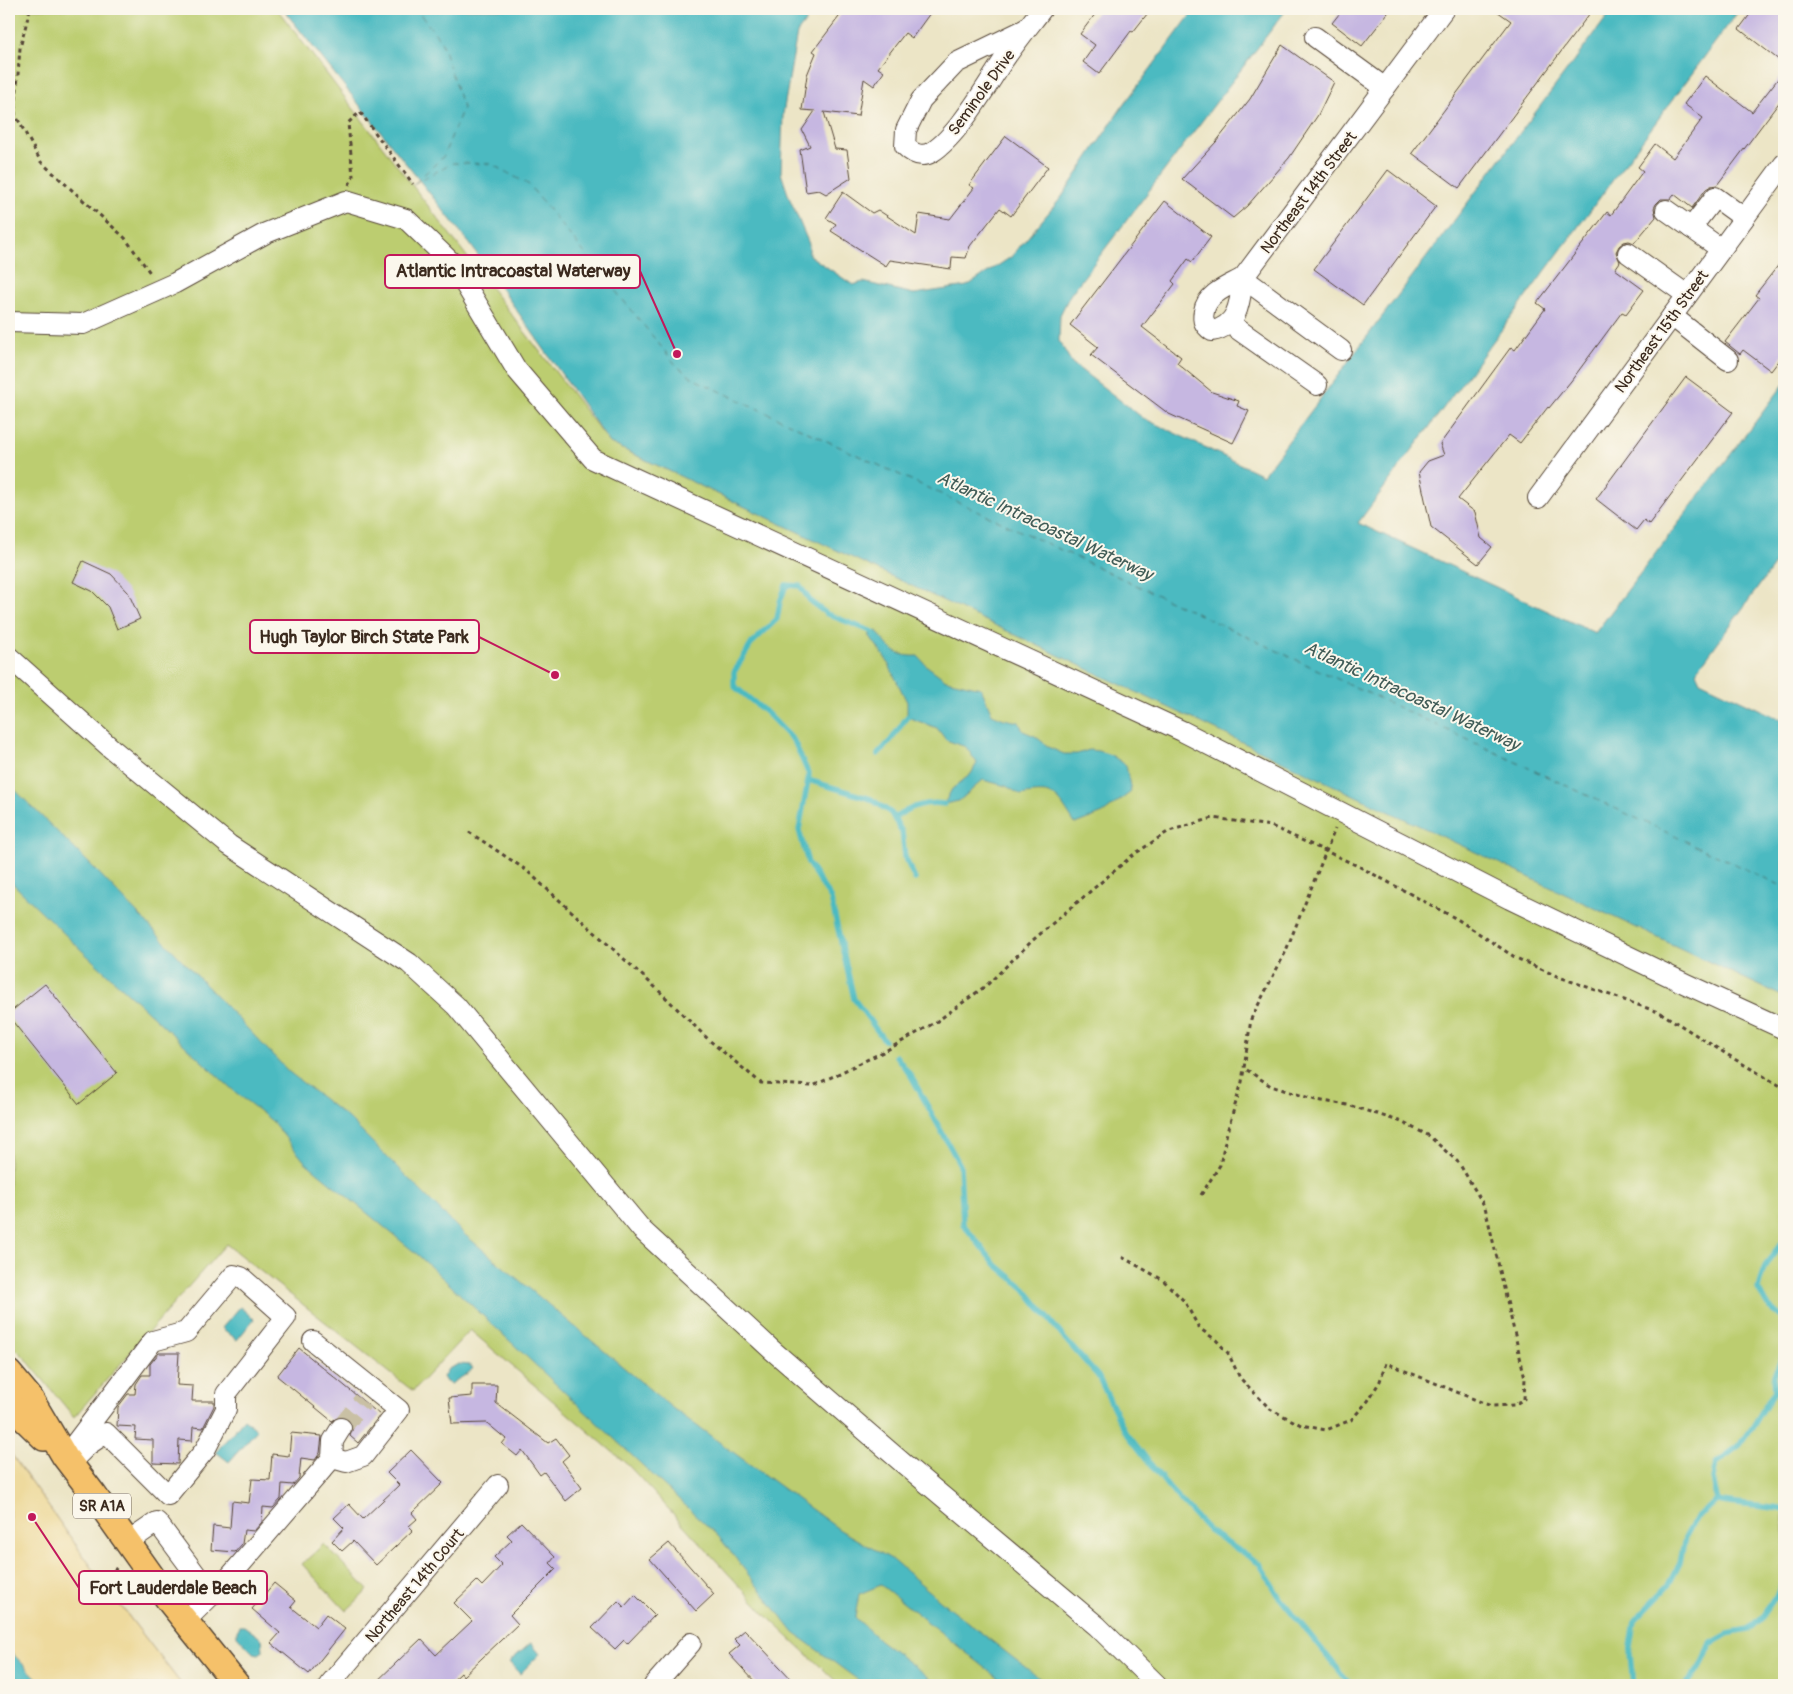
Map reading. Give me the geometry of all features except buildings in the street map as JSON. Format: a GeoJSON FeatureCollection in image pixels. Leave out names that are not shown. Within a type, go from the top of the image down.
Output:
{"type":"FeatureCollection","features":[{"type":"Feature","properties":{"kind":"main road","name":"SR A1A"},"geometry":{"type":"LineString","coordinates":[[9,1373],[30,1398],[67,1460],[185,1620],[237,1685]]}},
{"type":"Feature","properties":{"kind":"main road","name":"SR A1A"},"geometry":{"type":"LineString","coordinates":[[9,1404],[67,1460]]}},
{"type":"Feature","properties":{"kind":"street","name":"Seminole Drive"},"geometry":{"type":"LineString","coordinates":[[1026,29],[956,63],[922,100],[906,130],[905,146],[912,153],[921,155],[932,152],[948,138],[966,116],[1042,9]]}},
{"type":"Feature","properties":{"kind":"street","name":"Northeast 14th Street"},"geometry":{"type":"LineString","coordinates":[[1243,278],[1444,9]]}},
{"type":"Feature","properties":{"kind":"street"},"geometry":{"type":"LineString","coordinates":[[1315,37],[1385,88]]}},
{"type":"Feature","properties":{"kind":"street","name":"Northeast 15th Street"},"geometry":{"type":"LineString","coordinates":[[1538,498],[1784,164]]}},
{"type":"Feature","properties":{"kind":"street"},"geometry":{"type":"LineString","coordinates":[[1692,228],[1715,197],[1744,218]]}},
{"type":"Feature","properties":{"kind":"street"},"geometry":{"type":"LineString","coordinates":[[9,322],[83,324],[175,284],[266,233],[346,201],[406,219],[453,264],[516,369],[593,459],[1182,731],[1510,899],[1784,1029]]}},
{"type":"Feature","properties":{"kind":"street"},"geometry":{"type":"LineString","coordinates":[[1666,210],[1721,249]]}},
{"type":"Feature","properties":{"kind":"street"},"geometry":{"type":"LineString","coordinates":[[1628,253],[1687,295]]}},
{"type":"Feature","properties":{"kind":"street"},"geometry":{"type":"LineString","coordinates":[[1243,278],[1235,317],[1221,330],[1212,331],[1205,325],[1202,317],[1204,306],[1209,298],[1243,278]]}},
{"type":"Feature","properties":{"kind":"street"},"geometry":{"type":"LineString","coordinates":[[1243,278],[1341,350]]}},
{"type":"Feature","properties":{"kind":"street"},"geometry":{"type":"LineString","coordinates":[[1672,316],[1728,360]]}},
{"type":"Feature","properties":{"kind":"street"},"geometry":{"type":"LineString","coordinates":[[1229,323],[1317,385]]}},
{"type":"Feature","properties":{"kind":"street"},"geometry":{"type":"LineString","coordinates":[[9,656],[112,749],[229,845],[409,962],[456,1006],[642,1230],[787,1362],[904,1464],[1097,1626],[1157,1685]]}},
{"type":"Feature","properties":{"kind":"street"},"geometry":{"type":"LineString","coordinates":[[234,1275],[241,1277],[286,1317],[226,1394],[226,1409],[205,1450],[168,1495],[106,1433],[67,1460],[153,1341],[186,1332],[234,1275]]}},
{"type":"Feature","properties":{"kind":"street"},"geometry":{"type":"LineString","coordinates":[[314,1341],[368,1395],[399,1410],[364,1456],[346,1462],[332,1458]]}},
{"type":"Feature","properties":{"kind":"street"},"geometry":{"type":"LineString","coordinates":[[185,1620],[227,1580],[332,1458],[333,1441],[340,1428]]}},
{"type":"Feature","properties":{"kind":"street","name":"Northeast 14th Court"},"geometry":{"type":"LineString","coordinates":[[329,1685],[498,1485]]}},
{"type":"Feature","properties":{"kind":"street"},"geometry":{"type":"LineString","coordinates":[[128,1542],[156,1522],[211,1595]]}},
{"type":"Feature","properties":{"kind":"street"},"geometry":{"type":"LineString","coordinates":[[654,1685],[691,1643]]}},
{"type":"Feature","properties":{"kind":"path"},"geometry":{"type":"LineString","coordinates":[[30,9],[20,48],[15,114],[41,162],[125,238],[148,269],[159,290]]}},
{"type":"Feature","properties":{"kind":"path"},"geometry":{"type":"LineString","coordinates":[[340,203],[353,176],[348,123],[360,112],[413,184]]}},
{"type":"Feature","properties":{"kind":"path"},"geometry":{"type":"LineString","coordinates":[[1201,1195],[1220,1165],[1227,1132],[1242,1082],[1251,1020],[1285,953],[1342,812]]}},
{"type":"Feature","properties":{"kind":"path"},"geometry":{"type":"LineString","coordinates":[[469,832],[526,870],[656,988],[710,1041],[761,1083],[813,1086],[887,1050],[936,1022],[987,985],[1033,940],[1133,855],[1169,832],[1213,818],[1270,826],[1360,867],[1457,919],[1516,958],[1559,977],[1660,1012],[1784,1088]]}},
{"type":"Feature","properties":{"kind":"path"},"geometry":{"type":"LineString","coordinates":[[1122,1257],[1163,1280],[1185,1302],[1199,1328],[1216,1340],[1228,1353],[1240,1378],[1270,1409],[1301,1425],[1326,1430],[1351,1420],[1368,1401],[1380,1381],[1386,1362],[1491,1406],[1514,1405],[1524,1399],[1525,1378],[1486,1207],[1459,1163],[1428,1135],[1399,1120],[1348,1105],[1316,1100],[1271,1086],[1244,1068]]}},
{"type":"Feature","properties":{"kind":"green space"},"geometry":{"type":"Polygon","coordinates":[[[9,9],[277,9],[610,443],[1784,997],[1784,1685],[840,1685],[770,1619],[629,1466],[470,1330],[413,1391],[226,1244],[74,1417],[25,1358],[9,1342],[9,9]]]}},
{"type":"Feature","properties":{"kind":"green space"},"geometry":{"type":"Polygon","coordinates":[[[324,1544],[368,1590],[346,1611],[302,1564],[324,1544]]]}},
{"type":"Feature","properties":{"kind":"sand"},"geometry":{"type":"Polygon","coordinates":[[[9,1451],[103,1583],[182,1685],[44,1685],[9,1650],[9,1451]]]}},
{"type":"Feature","properties":{"kind":"water"},"geometry":{"type":"Polygon","coordinates":[[[283,9],[815,9],[797,33],[783,114],[781,173],[809,244],[809,255],[853,285],[863,282],[914,294],[967,286],[1011,257],[1061,198],[1122,107],[1195,9],[1287,9],[1070,295],[1060,315],[1059,341],[1072,363],[1143,418],[1263,475],[1613,9],[1740,9],[1358,523],[1595,633],[1784,384],[1784,552],[1696,672],[1700,681],[1784,721],[1784,997],[610,443],[470,244],[283,9]]]}},
{"type":"Feature","properties":{"kind":"water"},"geometry":{"type":"Polygon","coordinates":[[[877,631],[893,650],[904,655],[918,656],[927,666],[946,680],[981,688],[992,714],[1019,722],[1023,731],[1035,736],[1050,748],[1064,754],[1077,754],[1089,750],[1111,755],[1126,765],[1131,792],[1103,813],[1075,824],[1054,796],[1042,793],[1021,795],[1006,786],[983,780],[959,801],[944,804],[952,789],[971,774],[977,763],[966,747],[946,740],[937,728],[907,717],[907,702],[886,659],[869,635],[877,631]]]}},
{"type":"Feature","properties":{"kind":"water"},"geometry":{"type":"Polygon","coordinates":[[[9,784],[96,870],[289,1072],[348,1118],[464,1234],[671,1407],[840,1530],[893,1560],[947,1606],[1048,1685],[1007,1685],[881,1585],[859,1594],[855,1617],[879,1640],[939,1685],[865,1685],[794,1633],[719,1537],[418,1255],[305,1162],[272,1121],[234,1091],[79,948],[9,880],[9,784]]]}},
{"type":"Feature","properties":{"kind":"water"},"geometry":{"type":"Polygon","coordinates":[[[240,1307],[254,1319],[237,1340],[222,1328],[240,1307]]]}},
{"type":"Feature","properties":{"kind":"water"},"geometry":{"type":"Polygon","coordinates":[[[459,1364],[469,1365],[473,1368],[451,1384],[446,1382],[443,1377],[448,1369],[459,1364]]]}},
{"type":"Feature","properties":{"kind":"water"},"geometry":{"type":"Polygon","coordinates":[[[244,1419],[257,1430],[229,1462],[216,1452],[244,1419]]]}},
{"type":"Feature","properties":{"kind":"water"},"geometry":{"type":"Polygon","coordinates":[[[240,1626],[244,1626],[262,1639],[263,1651],[259,1654],[253,1653],[237,1636],[240,1626]]]}},
{"type":"Feature","properties":{"kind":"water"},"geometry":{"type":"Polygon","coordinates":[[[531,1643],[540,1654],[520,1674],[509,1662],[531,1643]]]}},
{"type":"Feature","properties":{"kind":"water"},"geometry":{"type":"Polygon","coordinates":[[[9,1650],[44,1685],[9,1685],[9,1650]]]}},
{"type":"Feature","properties":{"kind":"waterway"},"geometry":{"type":"LineString","coordinates":[[873,632],[827,614],[811,602],[800,586],[786,585],[777,619],[752,643],[734,672],[734,686],[767,713],[794,741],[809,775],[799,830],[808,863],[831,899],[854,999],[884,1040]]}},
{"type":"Feature","properties":{"kind":"waterway"},"geometry":{"type":"LineString","coordinates":[[878,754],[891,740],[907,717]]}},
{"type":"Feature","properties":{"kind":"waterway"},"geometry":{"type":"LineString","coordinates":[[808,780],[871,799],[891,813],[902,832],[905,857],[915,879]]}},
{"type":"Feature","properties":{"kind":"waterway"},"geometry":{"type":"LineString","coordinates":[[894,818],[918,806],[930,803],[944,804]]}},
{"type":"Feature","properties":{"kind":"waterway"},"geometry":{"type":"LineString","coordinates":[[896,1056],[911,1076],[960,1165],[963,1224],[994,1263],[1025,1289],[1064,1338],[1098,1376],[1125,1431],[1169,1488],[1209,1531],[1260,1564],[1280,1598],[1351,1685]]}},
{"type":"Feature","properties":{"kind":"waterway"},"geometry":{"type":"LineString","coordinates":[[1784,1241],[1767,1263],[1758,1289],[1766,1304],[1784,1321]]}},
{"type":"Feature","properties":{"kind":"waterway"},"geometry":{"type":"LineString","coordinates":[[1718,1501],[1713,1479],[1716,1463],[1740,1445],[1752,1428],[1775,1390],[1774,1375],[1784,1352]]}},
{"type":"Feature","properties":{"kind":"waterway"},"geometry":{"type":"LineString","coordinates":[[1718,1501],[1784,1510]]}},
{"type":"Feature","properties":{"kind":"waterway"},"geometry":{"type":"LineString","coordinates":[[1633,1685],[1630,1654],[1635,1620],[1668,1586],[1680,1563],[1685,1537],[1696,1517],[1718,1501]]}},
{"type":"Feature","properties":{"kind":"waterway"},"geometry":{"type":"LineString","coordinates":[[1685,1685],[1697,1671],[1710,1644],[1728,1634],[1748,1630],[1761,1618],[1775,1599],[1784,1579]]}},
{"type":"Feature","properties":{"kind":"ferry route"},"geometry":{"type":"LineString","coordinates":[[416,9],[441,41],[463,108],[443,157],[416,182]]}},
{"type":"Feature","properties":{"kind":"ferry route"},"geometry":{"type":"LineString","coordinates":[[413,184],[453,163],[491,164],[528,184],[677,366],[694,379],[1784,887]]}},
{"type":"Feature","properties":{"kind":"tunnel"},"geometry":{"type":"LineString","coordinates":[[341,1428],[363,1401]]}},
{"type":"Feature","properties":{"kind":"place","name":"Atlantic Intracoastal Waterway"},"geometry":{"type":"Point","coordinates":[677,354]}},
{"type":"Feature","properties":{"kind":"place","name":"Hugh Taylor Birch State Park"},"geometry":{"type":"Point","coordinates":[555,675]}},
{"type":"Feature","properties":{"kind":"place","name":"Fort Lauderdale Beach"},"geometry":{"type":"Point","coordinates":[32,1517]}}]}
